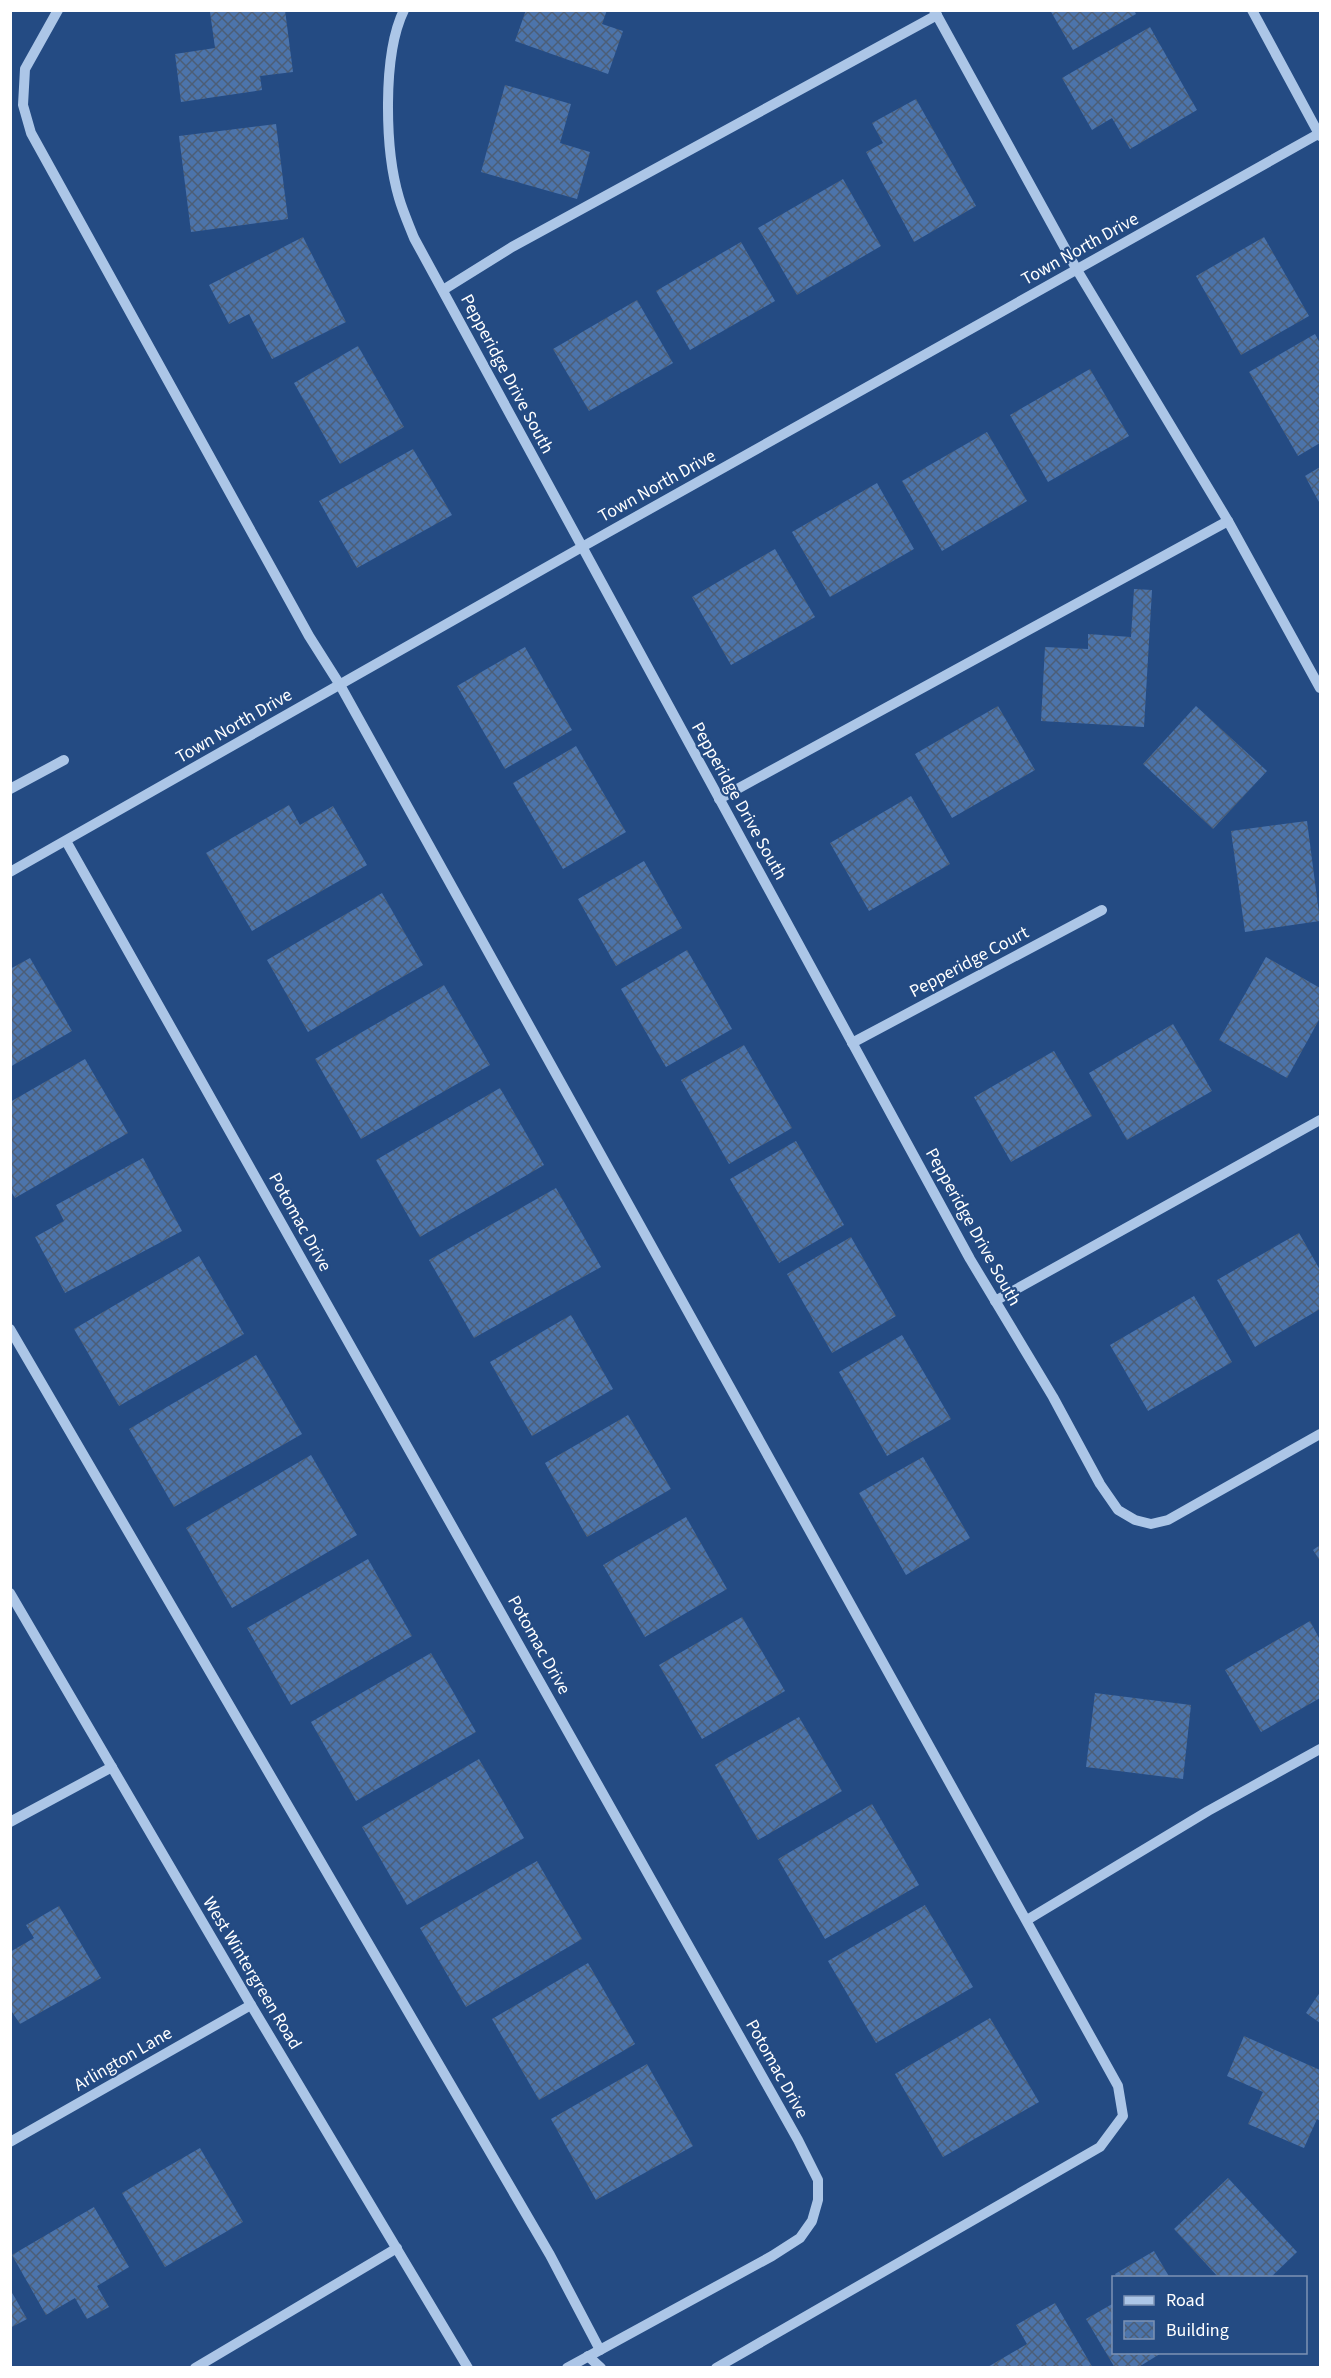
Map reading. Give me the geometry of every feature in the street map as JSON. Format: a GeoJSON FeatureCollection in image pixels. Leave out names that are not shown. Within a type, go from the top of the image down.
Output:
{"type":"FeatureCollection","features":[{"type":"Feature","properties":{"kind":"street"},"geometry":{"type":"LineString","coordinates":[[58,10],[25,69],[22,105],[31,133],[309,636],[340,685],[556,1079],[902,1693],[1118,2086],[1123,2116],[1100,2147],[716,2367]]}},
{"type":"Feature","properties":{"kind":"street","name":"Pepperidge Drive South"},"geometry":{"type":"LineString","coordinates":[[404,10],[387,82],[392,159],[399,198],[414,238],[970,1259],[1053,1397],[1100,1484],[1118,1510],[1135,1520],[1151,1524],[1168,1520],[1320,1434]]}},
{"type":"Feature","properties":{"kind":"street"},"geometry":{"type":"LineString","coordinates":[[1252,10],[1320,134]]}},
{"type":"Feature","properties":{"kind":"street"},"geometry":{"type":"LineString","coordinates":[[443,290],[512,247],[935,13],[1077,270],[1228,521],[1320,688]]}},
{"type":"Feature","properties":{"kind":"street","name":"Town North Drive"},"geometry":{"type":"LineString","coordinates":[[10,872],[582,547],[1320,134]]}},
{"type":"Feature","properties":{"kind":"street"},"geometry":{"type":"LineString","coordinates":[[719,799],[1228,521]]}},
{"type":"Feature","properties":{"kind":"street"},"geometry":{"type":"LineString","coordinates":[[10,789],[64,760]]}},
{"type":"Feature","properties":{"kind":"street","name":"Potomac Drive"},"geometry":{"type":"LineString","coordinates":[[66,841],[798,2140],[818,2180],[818,2200],[812,2221],[800,2238],[772,2256],[567,2367]]}},
{"type":"Feature","properties":{"kind":"street","name":"Pepperidge Court"},"geometry":{"type":"LineString","coordinates":[[852,1043],[1102,910]]}},
{"type":"Feature","properties":{"kind":"street"},"geometry":{"type":"LineString","coordinates":[[995,1301],[1320,1120]]}},
{"type":"Feature","properties":{"kind":"street"},"geometry":{"type":"LineString","coordinates":[[10,1329],[544,2245],[600,2350]]}},
{"type":"Feature","properties":{"kind":"street","name":"West Wintergreen Road"},"geometry":{"type":"LineString","coordinates":[[10,1593],[251,2005],[468,2367]]}},
{"type":"Feature","properties":{"kind":"street"},"geometry":{"type":"LineString","coordinates":[[1027,1920],[1208,1811],[1320,1749]]}},
{"type":"Feature","properties":{"kind":"street"},"geometry":{"type":"LineString","coordinates":[[10,1822],[112,1767]]}},
{"type":"Feature","properties":{"kind":"street","name":"Arlington Lane"},"geometry":{"type":"LineString","coordinates":[[10,2142],[251,2005]]}},
{"type":"Feature","properties":{"kind":"street"},"geometry":{"type":"LineString","coordinates":[[195,2367],[397,2248]]}},
{"type":"Feature","properties":{"kind":"street"},"geometry":{"type":"LineString","coordinates":[[588,2356],[602,2367]]}},
{"type":"Feature","properties":{"kind":"building"},"geometry":{"type":"Polygon","coordinates":[[[285,10],[293,72],[260,76],[262,90],[181,102],[175,54],[215,48],[210,12],[285,10]]]}},
{"type":"Feature","properties":{"kind":"building"},"geometry":{"type":"Polygon","coordinates":[[[526,10],[607,10],[602,24],[623,31],[608,74],[515,41],[526,10]]]}},
{"type":"Feature","properties":{"kind":"building"},"geometry":{"type":"Polygon","coordinates":[[[1050,10],[1134,10],[1136,14],[1073,50],[1050,10]]]}},
{"type":"Feature","properties":{"kind":"building"},"geometry":{"type":"Polygon","coordinates":[[[1150,27],[1197,110],[1130,149],[1112,118],[1092,130],[1062,78],[1150,27]]]}},
{"type":"Feature","properties":{"kind":"building"},"geometry":{"type":"Polygon","coordinates":[[[505,85],[571,104],[560,143],[590,152],[577,199],[481,172],[505,85]]]}},
{"type":"Feature","properties":{"kind":"building"},"geometry":{"type":"Polygon","coordinates":[[[916,99],[976,206],[914,242],[866,152],[883,143],[872,123],[916,99]]]}},
{"type":"Feature","properties":{"kind":"building"},"geometry":{"type":"Polygon","coordinates":[[[276,124],[288,219],[191,232],[179,136],[276,124]]]}},
{"type":"Feature","properties":{"kind":"building"},"geometry":{"type":"Polygon","coordinates":[[[843,179],[881,246],[797,295],[758,228],[843,179]]]}},
{"type":"Feature","properties":{"kind":"building"},"geometry":{"type":"Polygon","coordinates":[[[303,237],[346,322],[272,359],[249,314],[229,324],[209,285],[303,237]]]}},
{"type":"Feature","properties":{"kind":"building"},"geometry":{"type":"Polygon","coordinates":[[[1264,237],[1309,316],[1241,355],[1196,276],[1264,237]]]}},
{"type":"Feature","properties":{"kind":"building"},"geometry":{"type":"Polygon","coordinates":[[[741,242],[775,301],[690,350],[656,291],[741,242]]]}},
{"type":"Feature","properties":{"kind":"building"},"geometry":{"type":"Polygon","coordinates":[[[637,300],[673,363],[589,411],[553,349],[637,300]]]}},
{"type":"Feature","properties":{"kind":"building"},"geometry":{"type":"Polygon","coordinates":[[[1315,334],[1320,343],[1320,443],[1298,456],[1249,372],[1315,334]]]}},
{"type":"Feature","properties":{"kind":"building"},"geometry":{"type":"Polygon","coordinates":[[[358,346],[404,427],[340,464],[294,383],[358,346]]]}},
{"type":"Feature","properties":{"kind":"building"},"geometry":{"type":"Polygon","coordinates":[[[1090,369],[1129,436],[1048,482],[1010,415],[1090,369]]]}},
{"type":"Feature","properties":{"kind":"building"},"geometry":{"type":"Polygon","coordinates":[[[987,432],[1027,501],[942,551],[902,481],[987,432]]]}},
{"type":"Feature","properties":{"kind":"building"},"geometry":{"type":"Polygon","coordinates":[[[413,449],[452,515],[357,568],[319,501],[413,449]]]}},
{"type":"Feature","properties":{"kind":"building"},"geometry":{"type":"Polygon","coordinates":[[[1320,467],[1320,504],[1305,476],[1320,467]]]}},
{"type":"Feature","properties":{"kind":"building"},"geometry":{"type":"Polygon","coordinates":[[[877,483],[914,549],[830,597],[792,532],[877,483]]]}},
{"type":"Feature","properties":{"kind":"building"},"geometry":{"type":"Polygon","coordinates":[[[775,549],[815,617],[731,665],[692,597],[775,549]]]}},
{"type":"Feature","properties":{"kind":"building"},"geometry":{"type":"Polygon","coordinates":[[[1134,589],[1152,590],[1144,727],[1041,721],[1045,647],[1088,649],[1088,634],[1131,637],[1134,589]]]}},
{"type":"Feature","properties":{"kind":"building"},"geometry":{"type":"Polygon","coordinates":[[[525,647],[572,730],[505,769],[457,686],[525,647]]]}},
{"type":"Feature","properties":{"kind":"building"},"geometry":{"type":"Polygon","coordinates":[[[998,706],[1035,770],[952,818],[915,754],[998,706]]]}},
{"type":"Feature","properties":{"kind":"building"},"geometry":{"type":"Polygon","coordinates":[[[1196,706],[1267,771],[1213,829],[1143,764],[1196,706]]]}},
{"type":"Feature","properties":{"kind":"building"},"geometry":{"type":"Polygon","coordinates":[[[576,746],[626,832],[563,869],[513,783],[576,746]]]}},
{"type":"Feature","properties":{"kind":"building"},"geometry":{"type":"Polygon","coordinates":[[[911,796],[950,864],[869,911],[830,843],[911,796]]]}},
{"type":"Feature","properties":{"kind":"building"},"geometry":{"type":"Polygon","coordinates":[[[289,805],[300,825],[333,806],[367,865],[252,931],[206,853],[289,805]]]}},
{"type":"Feature","properties":{"kind":"building"},"geometry":{"type":"Polygon","coordinates":[[[1307,821],[1320,921],[1245,932],[1231,831],[1307,821]]]}},
{"type":"Feature","properties":{"kind":"building"},"geometry":{"type":"Polygon","coordinates":[[[644,861],[682,928],[616,966],[578,899],[644,861]]]}},
{"type":"Feature","properties":{"kind":"building"},"geometry":{"type":"Polygon","coordinates":[[[382,893],[423,965],[308,1032],[267,960],[382,893]]]}},
{"type":"Feature","properties":{"kind":"building"},"geometry":{"type":"Polygon","coordinates":[[[687,950],[732,1029],[666,1067],[621,989],[687,950]]]}},
{"type":"Feature","properties":{"kind":"building"},"geometry":{"type":"Polygon","coordinates":[[[1266,957],[1320,988],[1320,1018],[1287,1078],[1219,1040],[1266,957]]]}},
{"type":"Feature","properties":{"kind":"building"},"geometry":{"type":"Polygon","coordinates":[[[30,958],[72,1031],[10,1067],[10,969],[30,958]]]}},
{"type":"Feature","properties":{"kind":"building"},"geometry":{"type":"Polygon","coordinates":[[[444,985],[490,1065],[361,1139],[315,1059],[444,985]]]}},
{"type":"Feature","properties":{"kind":"building"},"geometry":{"type":"Polygon","coordinates":[[[1173,1024],[1212,1091],[1127,1140],[1089,1073],[1173,1024]]]}},
{"type":"Feature","properties":{"kind":"building"},"geometry":{"type":"Polygon","coordinates":[[[744,1045],[792,1128],[729,1164],[681,1080],[744,1045]]]}},
{"type":"Feature","properties":{"kind":"building"},"geometry":{"type":"Polygon","coordinates":[[[1054,1051],[1092,1116],[1011,1162],[974,1097],[1054,1051]]]}},
{"type":"Feature","properties":{"kind":"building"},"geometry":{"type":"Polygon","coordinates":[[[85,1059],[128,1133],[15,1198],[10,1190],[10,1102],[85,1059]]]}},
{"type":"Feature","properties":{"kind":"building"},"geometry":{"type":"Polygon","coordinates":[[[500,1088],[544,1165],[420,1237],[376,1160],[500,1088]]]}},
{"type":"Feature","properties":{"kind":"building"},"geometry":{"type":"Polygon","coordinates":[[[796,1141],[844,1225],[779,1263],[730,1179],[796,1141]]]}},
{"type":"Feature","properties":{"kind":"building"},"geometry":{"type":"Polygon","coordinates":[[[143,1158],[182,1231],[65,1293],[35,1237],[64,1221],[56,1205],[143,1158]]]}},
{"type":"Feature","properties":{"kind":"building"},"geometry":{"type":"Polygon","coordinates":[[[556,1188],[601,1267],[474,1338],[429,1260],[556,1188]]]}},
{"type":"Feature","properties":{"kind":"building"},"geometry":{"type":"Polygon","coordinates":[[[1299,1233],[1320,1270],[1320,1309],[1255,1347],[1217,1280],[1299,1233]]]}},
{"type":"Feature","properties":{"kind":"building"},"geometry":{"type":"Polygon","coordinates":[[[851,1237],[896,1316],[832,1353],[787,1274],[851,1237]]]}},
{"type":"Feature","properties":{"kind":"building"},"geometry":{"type":"Polygon","coordinates":[[[199,1256],[244,1334],[119,1406],[74,1329],[199,1256]]]}},
{"type":"Feature","properties":{"kind":"building"},"geometry":{"type":"Polygon","coordinates":[[[1194,1296],[1232,1362],[1148,1411],[1110,1345],[1194,1296]]]}},
{"type":"Feature","properties":{"kind":"building"},"geometry":{"type":"Polygon","coordinates":[[[571,1315],[613,1389],[532,1436],[490,1362],[571,1315]]]}},
{"type":"Feature","properties":{"kind":"building"},"geometry":{"type":"Polygon","coordinates":[[[902,1335],[951,1419],[887,1456],[839,1372],[902,1335]]]}},
{"type":"Feature","properties":{"kind":"building"},"geometry":{"type":"Polygon","coordinates":[[[256,1355],[302,1434],[174,1507],[129,1429],[256,1355]]]}},
{"type":"Feature","properties":{"kind":"building"},"geometry":{"type":"Polygon","coordinates":[[[628,1415],[671,1489],[587,1537],[545,1463],[628,1415]]]}},
{"type":"Feature","properties":{"kind":"building"},"geometry":{"type":"Polygon","coordinates":[[[311,1455],[357,1535],[232,1608],[186,1528],[311,1455]]]}},
{"type":"Feature","properties":{"kind":"building"},"geometry":{"type":"Polygon","coordinates":[[[923,1457],[970,1538],[906,1575],[859,1493],[923,1457]]]}},
{"type":"Feature","properties":{"kind":"building"},"geometry":{"type":"Polygon","coordinates":[[[686,1517],[727,1589],[645,1637],[603,1565],[686,1517]]]}},
{"type":"Feature","properties":{"kind":"building"},"geometry":{"type":"Polygon","coordinates":[[[1320,1545],[1320,1561],[1313,1550],[1320,1545]]]}},
{"type":"Feature","properties":{"kind":"building"},"geometry":{"type":"Polygon","coordinates":[[[368,1559],[412,1636],[291,1705],[247,1628],[368,1559]]]}},
{"type":"Feature","properties":{"kind":"building"},"geometry":{"type":"Polygon","coordinates":[[[742,1617],[785,1691],[702,1739],[659,1665],[742,1617]]]}},
{"type":"Feature","properties":{"kind":"building"},"geometry":{"type":"Polygon","coordinates":[[[1310,1621],[1320,1640],[1320,1698],[1261,1732],[1225,1670],[1310,1621]]]}},
{"type":"Feature","properties":{"kind":"building"},"geometry":{"type":"Polygon","coordinates":[[[431,1653],[476,1732],[356,1801],[311,1722],[431,1653]]]}},
{"type":"Feature","properties":{"kind":"building"},"geometry":{"type":"Polygon","coordinates":[[[1095,1693],[1191,1705],[1183,1779],[1086,1767],[1095,1693]]]}},
{"type":"Feature","properties":{"kind":"building"},"geometry":{"type":"Polygon","coordinates":[[[799,1717],[842,1791],[758,1840],[715,1765],[799,1717]]]}},
{"type":"Feature","properties":{"kind":"building"},"geometry":{"type":"Polygon","coordinates":[[[479,1759],[524,1838],[407,1905],[362,1827],[479,1759]]]}},
{"type":"Feature","properties":{"kind":"building"},"geometry":{"type":"Polygon","coordinates":[[[872,1804],[919,1885],[825,1939],[778,1859],[872,1804]]]}},
{"type":"Feature","properties":{"kind":"building"},"geometry":{"type":"Polygon","coordinates":[[[537,1861],[582,1939],[466,2007],[420,1928],[537,1861]]]}},
{"type":"Feature","properties":{"kind":"building"},"geometry":{"type":"Polygon","coordinates":[[[925,1905],[973,1987],[876,2043],[828,1961],[925,1905]]]}},
{"type":"Feature","properties":{"kind":"building"},"geometry":{"type":"Polygon","coordinates":[[[59,1906],[101,1978],[20,2024],[10,2009],[10,1952],[34,1938],[26,1925],[59,1906]]]}},
{"type":"Feature","properties":{"kind":"building"},"geometry":{"type":"Polygon","coordinates":[[[588,1963],[635,2044],[539,2100],[492,2019],[588,1963]]]}},
{"type":"Feature","properties":{"kind":"building"},"geometry":{"type":"Polygon","coordinates":[[[1320,1992],[1320,2023],[1306,2013],[1320,1992]]]}},
{"type":"Feature","properties":{"kind":"building"},"geometry":{"type":"Polygon","coordinates":[[[990,2018],[1039,2102],[943,2157],[895,2074],[990,2018]]]}},
{"type":"Feature","properties":{"kind":"building"},"geometry":{"type":"Polygon","coordinates":[[[1244,2036],[1320,2070],[1320,2121],[1317,2119],[1304,2148],[1248,2124],[1263,2092],[1227,2076],[1244,2036]]]}},
{"type":"Feature","properties":{"kind":"building"},"geometry":{"type":"Polygon","coordinates":[[[647,2064],[693,2146],[596,2200],[551,2119],[647,2064]]]}},
{"type":"Feature","properties":{"kind":"building"},"geometry":{"type":"Polygon","coordinates":[[[200,2148],[243,2222],[165,2267],[122,2193],[200,2148]]]}},
{"type":"Feature","properties":{"kind":"building"},"geometry":{"type":"Polygon","coordinates":[[[1228,2178],[1297,2252],[1272,2276],[1217,2276],[1174,2229],[1228,2178]]]}},
{"type":"Feature","properties":{"kind":"building"},"geometry":{"type":"Polygon","coordinates":[[[94,2207],[129,2267],[97,2286],[109,2307],[87,2319],[75,2298],[46,2315],[12,2255],[94,2207]]]}},
{"type":"Feature","properties":{"kind":"building"},"geometry":{"type":"Polygon","coordinates":[[[1154,2251],[1169,2276],[1116,2276],[1115,2274],[1154,2251]]]}},
{"type":"Feature","properties":{"kind":"building"},"geometry":{"type":"Polygon","coordinates":[[[10,2289],[27,2319],[10,2328],[10,2289]]]}},
{"type":"Feature","properties":{"kind":"building"},"geometry":{"type":"Polygon","coordinates":[[[1055,2303],[1093,2368],[986,2368],[1027,2344],[1016,2325],[1055,2303]]]}},
{"type":"Feature","properties":{"kind":"building"},"geometry":{"type":"Polygon","coordinates":[[[1112,2304],[1112,2354],[1160,2354],[1137,2368],[1115,2368],[1086,2319],[1112,2304]]]}}]}
